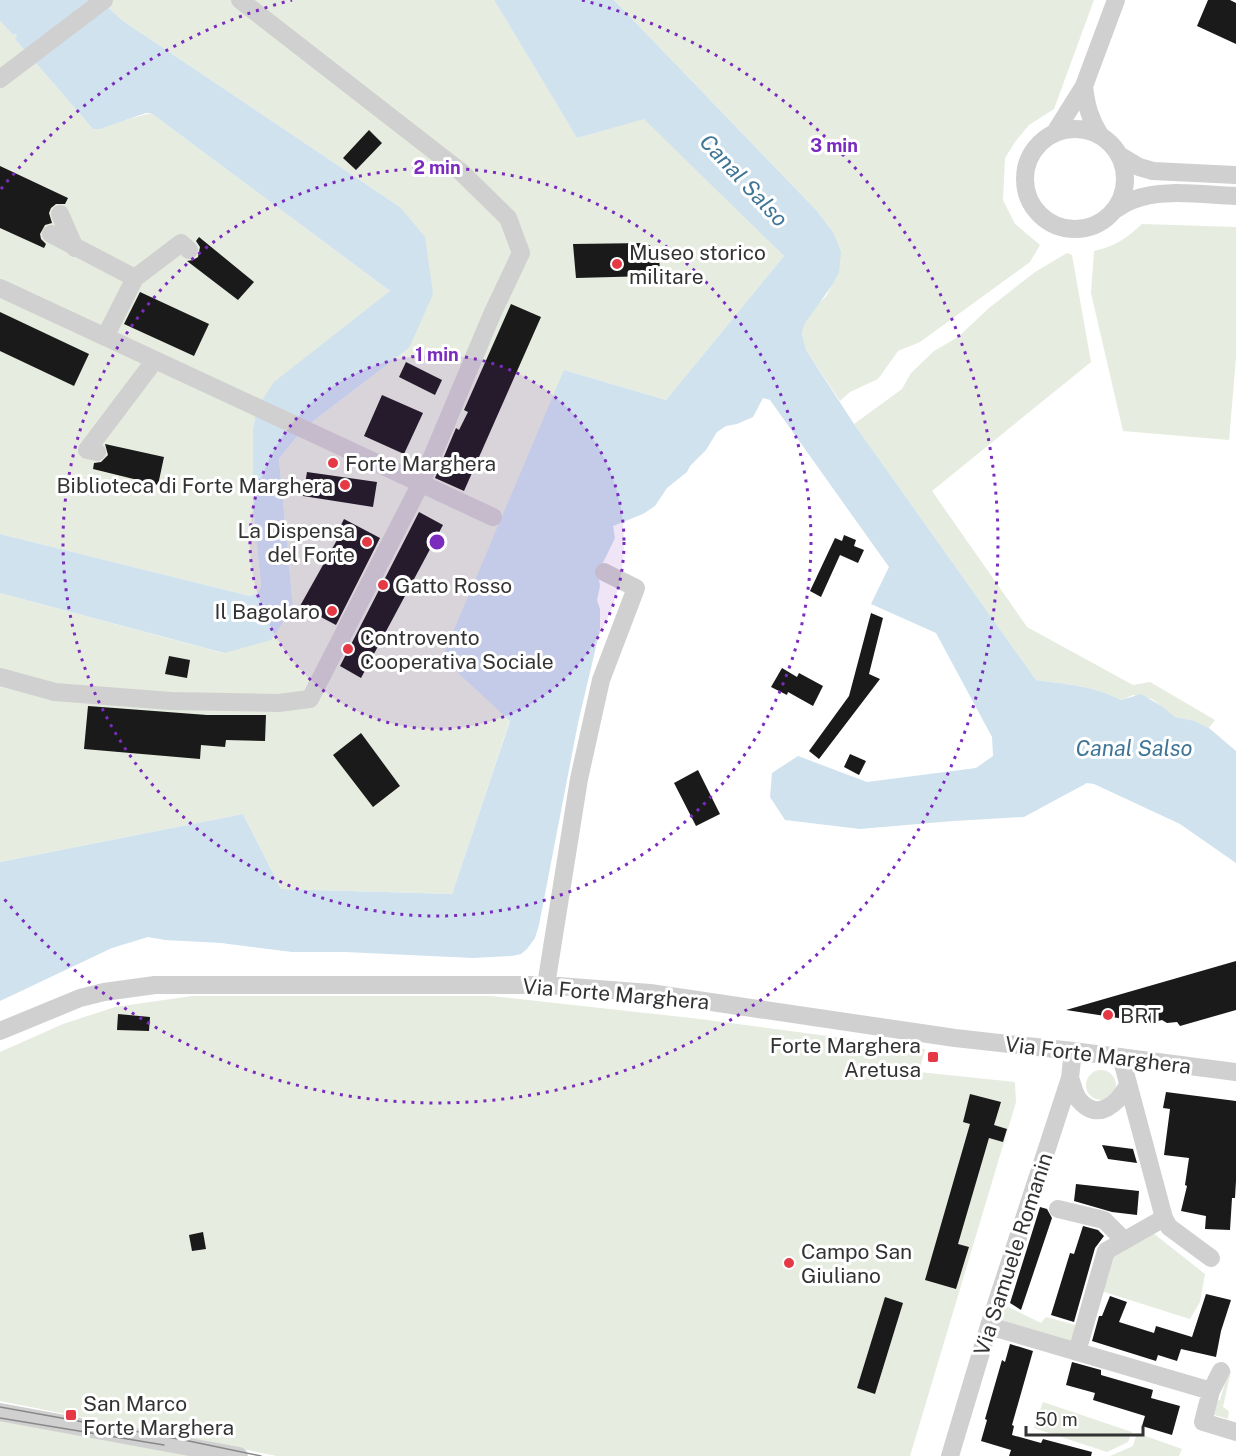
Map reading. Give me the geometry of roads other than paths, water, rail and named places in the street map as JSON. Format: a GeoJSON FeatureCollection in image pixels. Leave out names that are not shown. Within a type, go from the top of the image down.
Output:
{"type":"FeatureCollection","features":[{"type":"Feature","properties":{"kind":"street"},"geometry":{"type":"LineString","coordinates":[[0,79],[104,0]]}},
{"type":"Feature","properties":{"kind":"street"},"geometry":{"type":"LineString","coordinates":[[0,677],[55,692],[160,700],[278,703],[310,699],[421,483],[493,312],[521,253],[508,218],[460,171],[240,0]]}},
{"type":"Feature","properties":{"kind":"street"},"geometry":{"type":"LineString","coordinates":[[1054,134],[1084,86],[1116,0]]}},
{"type":"Feature","properties":{"kind":"street"},"geometry":{"type":"LineString","coordinates":[[1084,86],[1090,119],[1100,135],[1112,145],[1119,155],[1126,174],[1122,199],[1116,209]]}},
{"type":"Feature","properties":{"kind":"street"},"geometry":{"type":"LineString","coordinates":[[1100,135],[1081,129],[1070,129],[1054,134],[1041,142],[1034,150],[1026,167],[1026,191],[1034,209],[1052,224],[1069,229],[1085,229],[1100,223],[1116,209],[1133,199],[1149,195],[1236,196]]}},
{"type":"Feature","properties":{"kind":"street"},"geometry":{"type":"LineString","coordinates":[[1119,155],[1139,167],[1153,171],[1236,175]]}},
{"type":"Feature","properties":{"kind":"street"},"geometry":{"type":"LineString","coordinates":[[60,214],[75,248]]}},
{"type":"Feature","properties":{"kind":"street"},"geometry":{"type":"LineString","coordinates":[[51,234],[135,278]]}},
{"type":"Feature","properties":{"kind":"street"},"geometry":{"type":"LineString","coordinates":[[105,337],[135,278],[181,243],[189,250]]}},
{"type":"Feature","properties":{"kind":"street"},"geometry":{"type":"LineString","coordinates":[[0,288],[493,517]]}},
{"type":"Feature","properties":{"kind":"street"},"geometry":{"type":"LineString","coordinates":[[96,452],[87,450],[155,360]]}},
{"type":"Feature","properties":{"kind":"street"},"geometry":{"type":"LineString","coordinates":[[546,985],[579,779],[601,680],[636,588],[604,572]]}},
{"type":"Feature","properties":{"kind":"street","name":"Via Forte Marghera"},"geometry":{"type":"LineString","coordinates":[[0,1031],[80,998],[104,992],[155,985],[546,985],[650,993],[955,1038],[1236,1072]]}},
{"type":"Feature","properties":{"kind":"street","name":"Via Samuele Romanin"},"geometry":{"type":"LineString","coordinates":[[950,1456],[989,1326],[1070,1078],[1073,1051]]}},
{"type":"Feature","properties":{"kind":"street"},"geometry":{"type":"LineString","coordinates":[[1121,1057],[1164,1218],[1169,1227],[1211,1258]]}},
{"type":"Feature","properties":{"kind":"street"},"geometry":{"type":"LineString","coordinates":[[1070,1078],[1080,1101],[1096,1109],[1112,1106],[1128,1085]]}},
{"type":"Feature","properties":{"kind":"street"},"geometry":{"type":"LineString","coordinates":[[1058,1209],[1104,1220],[1124,1240]]}},
{"type":"Feature","properties":{"kind":"street"},"geometry":{"type":"LineString","coordinates":[[1077,1352],[1106,1251],[1164,1218]]}},
{"type":"Feature","properties":{"kind":"street"},"geometry":{"type":"LineString","coordinates":[[989,1326],[1211,1391]]}},
{"type":"Feature","properties":{"kind":"street"},"geometry":{"type":"LineString","coordinates":[[1221,1371],[1211,1391],[1203,1422],[1236,1432]]}},
{"type":"Feature","properties":{"kind":"street"},"geometry":{"type":"LineString","coordinates":[[0,1412],[239,1456]]}},
{"type":"Feature","properties":{"kind":"water"},"geometry":{"type":"Polygon","coordinates":[[[0,0],[100,0],[123,21],[400,207],[425,237],[433,294],[409,348],[303,429],[279,459],[293,607],[271,640],[224,653],[0,593],[0,534],[250,596],[258,593],[261,586],[253,505],[253,428],[257,408],[274,382],[390,291],[151,113],[100,129],[93,129],[15,39],[16,34],[13,35],[0,21],[0,0]]]}},
{"type":"Feature","properties":{"kind":"water","name":"Canal Salso"},"geometry":{"type":"Polygon","coordinates":[[[494,0],[614,0],[817,211],[833,232],[841,252],[839,273],[805,323],[802,333],[806,350],[854,424],[1036,680],[1069,684],[1111,695],[1121,700],[1141,694],[1175,717],[1195,721],[1209,728],[1236,751],[1236,863],[1180,824],[1094,784],[1087,783],[1024,817],[860,829],[785,820],[770,797],[772,773],[798,756],[867,782],[976,768],[993,756],[992,737],[936,633],[871,604],[889,567],[770,400],[763,398],[753,417],[726,426],[717,432],[706,450],[687,472],[667,488],[655,506],[643,514],[613,526],[615,538],[598,573],[600,586],[597,600],[600,609],[600,630],[578,723],[539,925],[535,938],[521,954],[473,958],[292,952],[148,937],[112,948],[0,1001],[0,862],[243,814],[281,889],[452,894],[510,721],[442,658],[564,370],[666,400],[784,256],[644,119],[577,138],[494,0]]]}},
{"type":"Feature","properties":{"kind":"tram line"},"geometry":{"type":"LineString","coordinates":[[0,1407],[261,1456]]}},
{"type":"Feature","properties":{"kind":"tram line"},"geometry":{"type":"LineString","coordinates":[[0,1418],[164,1445]]}},
{"type":"Feature","properties":{"kind":"place","name":"Museo storico militare"},"geometry":{"type":"Point","coordinates":[617,264]}},
{"type":"Feature","properties":{"kind":"place","name":"Forte Marghera"},"geometry":{"type":"Point","coordinates":[333,463]}},
{"type":"Feature","properties":{"kind":"place","name":"Biblioteca di Forte Marghera"},"geometry":{"type":"Point","coordinates":[345,485]}},
{"type":"Feature","properties":{"kind":"place","name":"La Dispensa del Forte"},"geometry":{"type":"Point","coordinates":[367,542]}},
{"type":"Feature","properties":{"kind":"place","name":"Gatto Rosso"},"geometry":{"type":"Point","coordinates":[383,585]}},
{"type":"Feature","properties":{"kind":"place","name":"Il Bagolaro"},"geometry":{"type":"Point","coordinates":[332,611]}},
{"type":"Feature","properties":{"kind":"place","name":"Controvento Cooperativa Sociale"},"geometry":{"type":"Point","coordinates":[348,649]}},
{"type":"Feature","properties":{"kind":"place","name":"BRT"},"geometry":{"type":"Point","coordinates":[1108,1015]}},
{"type":"Feature","properties":{"kind":"place","name":"Forte Marghera Aretusa"},"geometry":{"type":"Point","coordinates":[933,1057]}},
{"type":"Feature","properties":{"kind":"place","name":"Campo San Giuliano"},"geometry":{"type":"Point","coordinates":[789,1263]}},
{"type":"Feature","properties":{"kind":"place","name":"San Marco Forte Marghera"},"geometry":{"type":"Point","coordinates":[71,1415]}}]}
